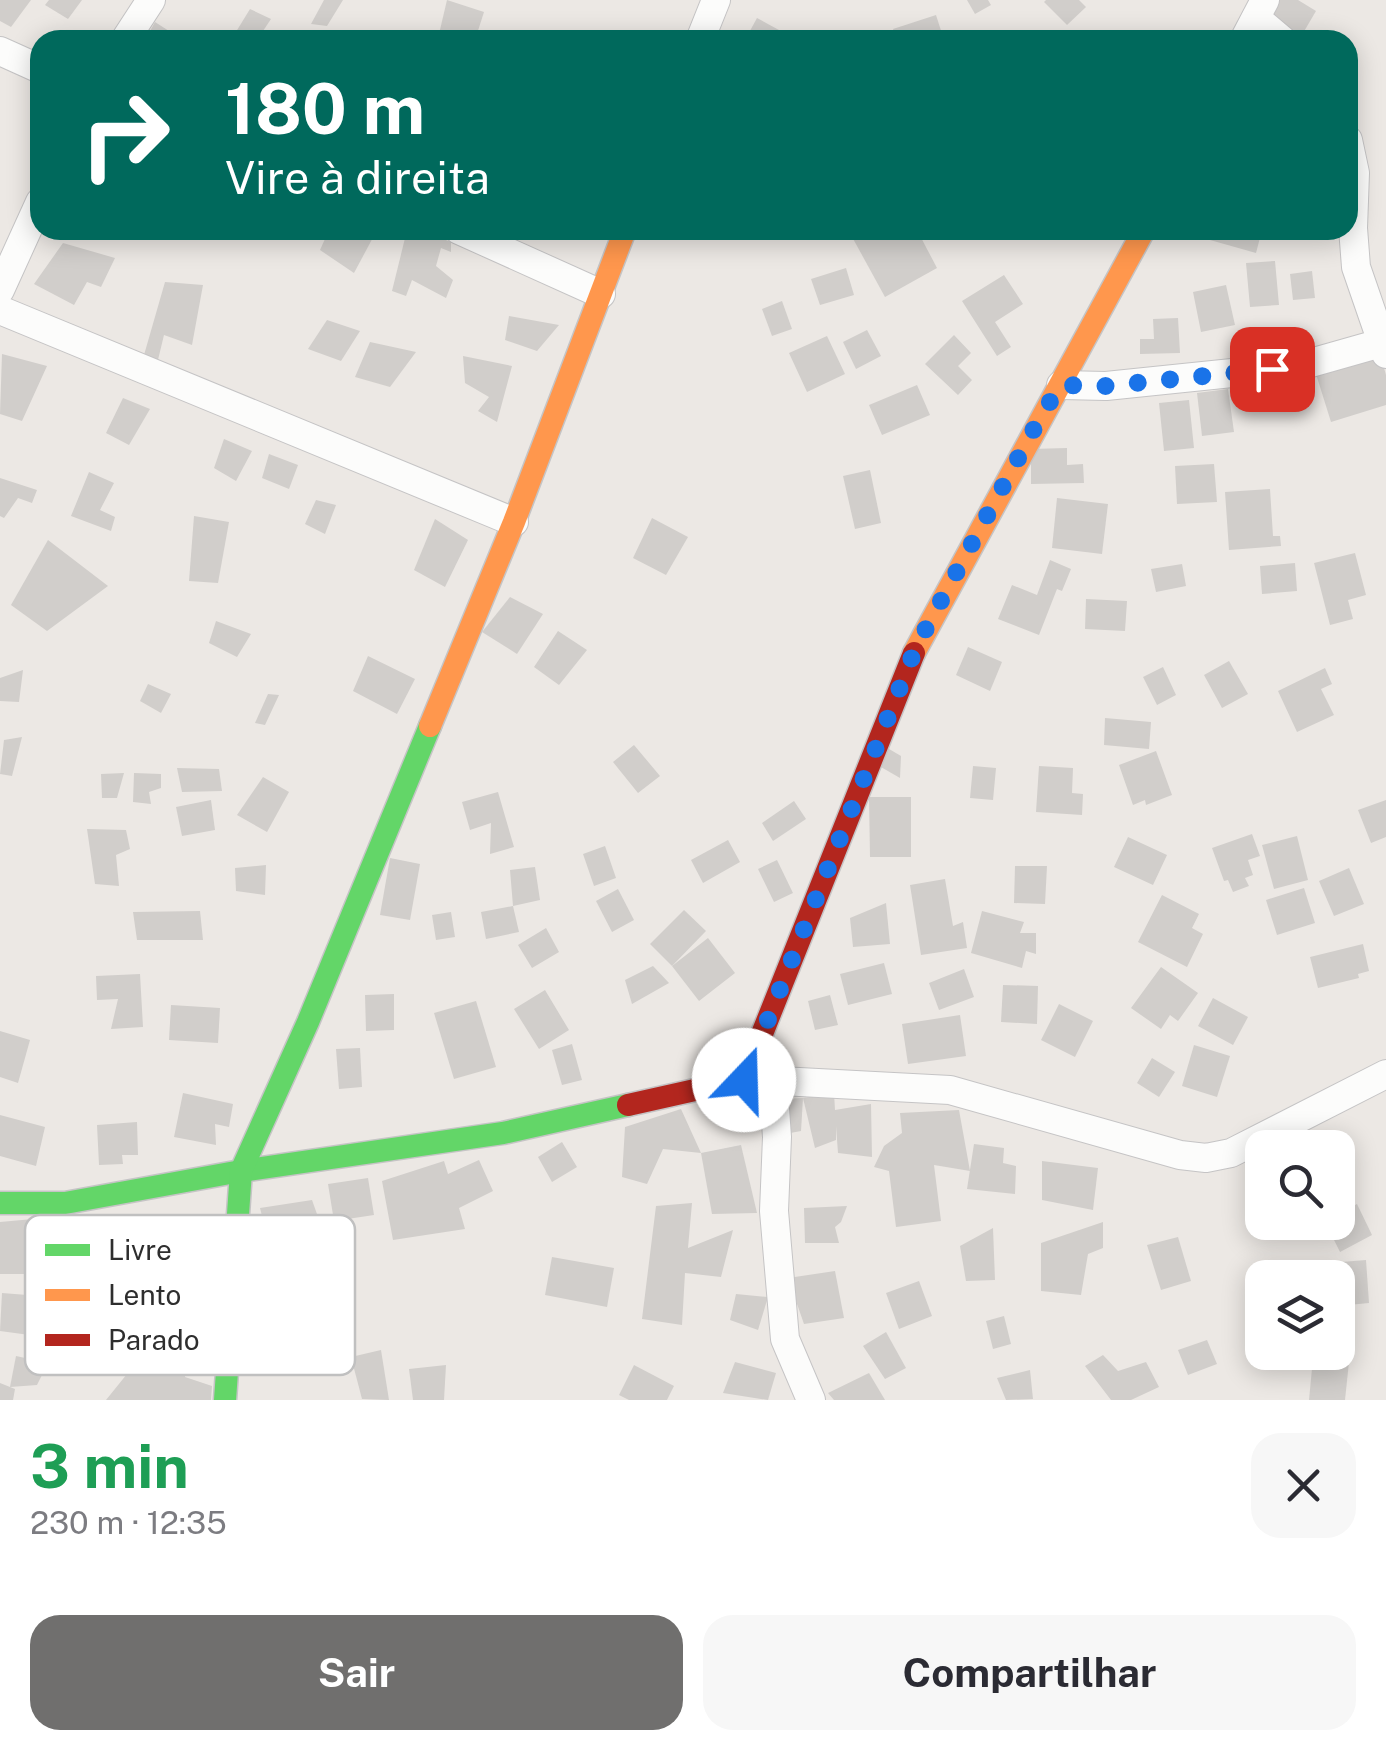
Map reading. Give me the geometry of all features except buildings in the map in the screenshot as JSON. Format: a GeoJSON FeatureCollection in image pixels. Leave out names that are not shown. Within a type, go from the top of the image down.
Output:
{"type":"FeatureCollection","features":[{"type":"Feature","properties":{"kind":"street"},"geometry":{"type":"LineString","coordinates":[[132,30],[152,0]]}},
{"type":"Feature","properties":{"kind":"street"},"geometry":{"type":"LineString","coordinates":[[704,30],[716,0]]}},
{"type":"Feature","properties":{"kind":"street"},"geometry":{"type":"LineString","coordinates":[[0,51],[30,64]]}},
{"type":"Feature","properties":{"kind":"street"},"geometry":{"type":"LineString","coordinates":[[0,290],[30,224]]}},
{"type":"Feature","properties":{"kind":"street"},"geometry":{"type":"LineString","coordinates":[[480,240],[601,294]]}},
{"type":"Feature","properties":{"kind":"street"},"geometry":{"type":"LineString","coordinates":[[237,1215],[240,1171],[308,1022],[514,522],[621,240]]}},
{"type":"Feature","properties":{"kind":"street"},"geometry":{"type":"LineString","coordinates":[[744,1080],[916,647],[1139,240]]}},
{"type":"Feature","properties":{"kind":"street"},"geometry":{"type":"LineString","coordinates":[[1061,385],[1106,386],[1300,366],[1384,349],[1356,267],[1354,240]]}},
{"type":"Feature","properties":{"kind":"street"},"geometry":{"type":"LineString","coordinates":[[0,310],[514,522]]}},
{"type":"Feature","properties":{"kind":"street"},"geometry":{"type":"LineString","coordinates":[[0,1203],[65,1202],[240,1171],[504,1132],[744,1080],[950,1090],[1180,1156],[1206,1158],[1253,1143],[1386,1074]]}},
{"type":"Feature","properties":{"kind":"street"},"geometry":{"type":"LineString","coordinates":[[773,1081],[777,1137],[774,1211],[784,1339],[812,1400]]}},
{"type":"Feature","properties":{"kind":"street"},"geometry":{"type":"LineString","coordinates":[[225,1400],[227,1375]]}},
{"type":"Feature","properties":{"kind":"traffic: fast"},"geometry":{"type":"LineString","coordinates":[[238,1215],[241,1171],[308,1022],[430,726]]}},
{"type":"Feature","properties":{"kind":"traffic: fast"},"geometry":{"type":"LineString","coordinates":[[0,1203],[65,1203],[241,1171],[503,1133],[628,1105]]}},
{"type":"Feature","properties":{"kind":"traffic: fast"},"geometry":{"type":"LineString","coordinates":[[225,1400],[227,1375]]}},
{"type":"Feature","properties":{"kind":"traffic: slow"},"geometry":{"type":"LineString","coordinates":[[430,726],[514,522],[621,240]]}},
{"type":"Feature","properties":{"kind":"traffic: slow"},"geometry":{"type":"LineString","coordinates":[[914,653],[1139,240]]}},
{"type":"Feature","properties":{"kind":"traffic: jam"},"geometry":{"type":"LineString","coordinates":[[628,1105],[744,1079],[914,653]]}},
{"type":"Feature","properties":{"kind":"route"},"geometry":{"type":"LineString","coordinates":[[744,1080],[916,647],[1061,385],[1106,386],[1272,369]]}}]}
